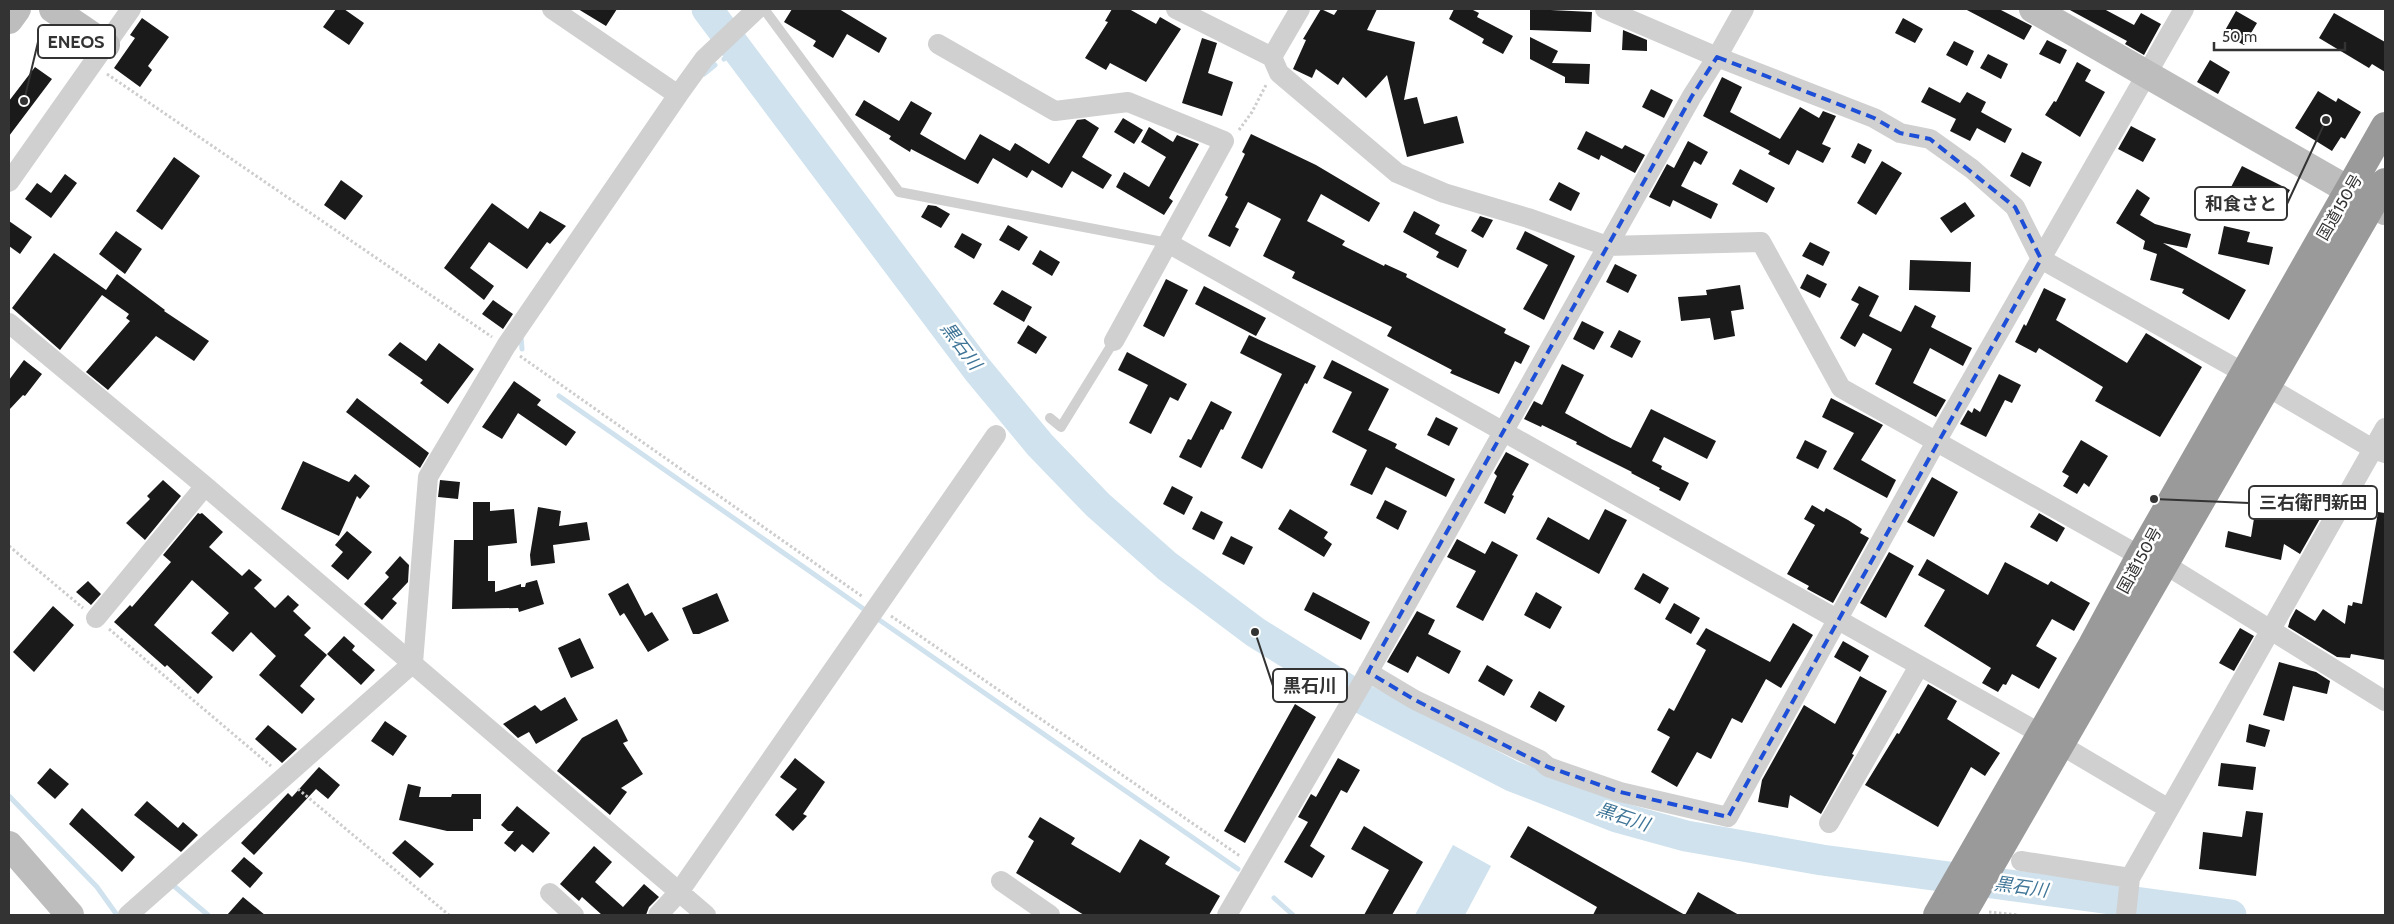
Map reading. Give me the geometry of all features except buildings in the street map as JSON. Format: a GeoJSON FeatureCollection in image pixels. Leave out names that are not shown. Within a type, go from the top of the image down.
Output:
{"type":"FeatureCollection","features":[{"type":"Feature","properties":{"kind":"highway","name":"国道150号"},"geometry":{"type":"LineString","coordinates":[[2051,740],[2092,645],[2140,556],[2385,126]]}},
{"type":"Feature","properties":{"kind":"highway","name":"国道150号"},"geometry":{"type":"LineString","coordinates":[[1959,910],[1981,862],[2051,740],[2166,565],[2268,387],[2381,199]]}},
{"type":"Feature","properties":{"kind":"street"},"geometry":{"type":"LineString","coordinates":[[9,20],[17,9]]}},
{"type":"Feature","properties":{"kind":"street"},"geometry":{"type":"LineString","coordinates":[[52,9],[99,55]]}},
{"type":"Feature","properties":{"kind":"street"},"geometry":{"type":"LineString","coordinates":[[9,182],[131,9]]}},
{"type":"Feature","properties":{"kind":"street"},"geometry":{"type":"LineString","coordinates":[[552,9],[678,95]]}},
{"type":"Feature","properties":{"kind":"street"},"geometry":{"type":"LineString","coordinates":[[131,913],[412,663],[428,477],[506,346],[678,95],[704,59],[757,9]]}},
{"type":"Feature","properties":{"kind":"street"},"geometry":{"type":"LineString","coordinates":[[1176,9],[1272,57],[1279,73],[1397,173],[1444,193],[1528,218],[1607,246],[1761,242],[1842,388],[2140,556]]}},
{"type":"Feature","properties":{"kind":"street"},"geometry":{"type":"LineString","coordinates":[[1272,57],[1300,9]]}},
{"type":"Feature","properties":{"kind":"street"},"geometry":{"type":"LineString","coordinates":[[1605,9],[1717,57],[1874,118],[1900,133],[1930,139],[1972,169],[2015,207],[2041,259],[2244,373]]}},
{"type":"Feature","properties":{"kind":"street"},"geometry":{"type":"LineString","coordinates":[[1227,915],[1366,675],[1692,96],[1744,9]]}},
{"type":"Feature","properties":{"kind":"street"},"geometry":{"type":"LineString","coordinates":[[2033,9],[2349,189],[2381,199]]}},
{"type":"Feature","properties":{"kind":"street"},"geometry":{"type":"LineString","coordinates":[[1366,675],[1540,760],[1548,767],[1620,792],[1728,817],[1937,440],[2184,9]]}},
{"type":"Feature","properties":{"kind":"street"},"geometry":{"type":"LineString","coordinates":[[938,44],[1055,111],[1128,102],[1224,141],[1114,341]]}},
{"type":"Feature","properties":{"kind":"street"},"geometry":{"type":"LineString","coordinates":[[1168,243],[2051,740],[2168,809]]}},
{"type":"Feature","properties":{"kind":"street"},"geometry":{"type":"LineString","coordinates":[[9,323],[205,486],[706,915]]}},
{"type":"Feature","properties":{"kind":"street"},"geometry":{"type":"LineString","coordinates":[[2268,387],[2379,451]]}},
{"type":"Feature","properties":{"kind":"street"},"geometry":{"type":"LineString","coordinates":[[2126,915],[2130,878],[2272,630],[2379,451],[2385,428]]}},
{"type":"Feature","properties":{"kind":"street"},"geometry":{"type":"LineString","coordinates":[[658,915],[679,892],[996,435]]}},
{"type":"Feature","properties":{"kind":"street"},"geometry":{"type":"LineString","coordinates":[[96,618],[205,486]]}},
{"type":"Feature","properties":{"kind":"street"},"geometry":{"type":"LineString","coordinates":[[2166,565],[2385,702]]}},
{"type":"Feature","properties":{"kind":"street"},"geometry":{"type":"LineString","coordinates":[[1828,822],[1919,666]]}},
{"type":"Feature","properties":{"kind":"street"},"geometry":{"type":"LineString","coordinates":[[9,845],[70,915]]}},
{"type":"Feature","properties":{"kind":"street"},"geometry":{"type":"LineString","coordinates":[[2021,861],[2130,878]]}},
{"type":"Feature","properties":{"kind":"street"},"geometry":{"type":"LineString","coordinates":[[1001,881],[1050,915]]}},
{"type":"Feature","properties":{"kind":"street"},"geometry":{"type":"LineString","coordinates":[[550,893],[574,915]]}},
{"type":"Feature","properties":{"kind":"lane"},"geometry":{"type":"LineString","coordinates":[[764,9],[898,192],[1168,243]]}},
{"type":"Feature","properties":{"kind":"lane"},"geometry":{"type":"LineString","coordinates":[[1050,418],[1061,427],[1114,341]]}},
{"type":"Feature","properties":{"kind":"path"},"geometry":{"type":"LineString","coordinates":[[99,55],[874,612],[1255,866]]}},
{"type":"Feature","properties":{"kind":"path"},"geometry":{"type":"LineString","coordinates":[[1224,141],[1239,130],[1252,112],[1266,85],[1272,57]]}},
{"type":"Feature","properties":{"kind":"path"},"geometry":{"type":"LineString","coordinates":[[9,546],[449,915]]}},
{"type":"Feature","properties":{"kind":"path"},"geometry":{"type":"LineString","coordinates":[[1959,910],[2018,915]]}},
{"type":"Feature","properties":{"kind":"highlighted area"},"geometry":{"type":"Polygon","coordinates":[[[1717,57],[1874,118],[1900,133],[1930,139],[2015,207],[2041,259],[1728,817],[1620,792],[1548,767],[1415,700],[1368,672],[1692,96],[1717,57]]]}},
{"type":"Feature","properties":{"kind":"water"},"geometry":{"type":"Polygon","coordinates":[[[1453,845],[1491,866],[1465,915],[1415,915],[1453,845]]]}},
{"type":"Feature","properties":{"kind":"waterway","name":"黒石川"},"geometry":{"type":"LineString","coordinates":[[707,9],[977,369],[1040,445],[1098,505],[1167,566],[1255,632],[1359,697],[1512,776],[1617,817],[1686,836],[1822,860],[2231,915]]}},
{"type":"Feature","properties":{"kind":"waterway"},"geometry":{"type":"LineString","coordinates":[[724,59],[738,49]]}},
{"type":"Feature","properties":{"kind":"waterway"},"geometry":{"type":"LineString","coordinates":[[704,74],[715,65]]}},
{"type":"Feature","properties":{"kind":"waterway"},"geometry":{"type":"LineString","coordinates":[[521,337],[522,349]]}},
{"type":"Feature","properties":{"kind":"waterway"},"geometry":{"type":"LineString","coordinates":[[559,396],[868,612]]}},
{"type":"Feature","properties":{"kind":"waterway"},"geometry":{"type":"LineString","coordinates":[[875,617],[1238,869]]}},
{"type":"Feature","properties":{"kind":"waterway"},"geometry":{"type":"LineString","coordinates":[[9,796],[97,887],[117,915]]}},
{"type":"Feature","properties":{"kind":"waterway"},"geometry":{"type":"LineString","coordinates":[[174,886],[208,915]]}},
{"type":"Feature","properties":{"kind":"waterway"},"geometry":{"type":"LineString","coordinates":[[1274,898],[1293,915]]}},
{"type":"Feature","properties":{"kind":"place","name":"ENEOS"},"geometry":{"type":"Point","coordinates":[24,101]}},
{"type":"Feature","properties":{"kind":"place","name":"和食さと"},"geometry":{"type":"Point","coordinates":[2326,120]}},
{"type":"Feature","properties":{"kind":"place","name":"三右衛門新田"},"geometry":{"type":"Point","coordinates":[2154,499]}},
{"type":"Feature","properties":{"kind":"place","name":"黒石川"},"geometry":{"type":"Point","coordinates":[1255,632]}}]}
